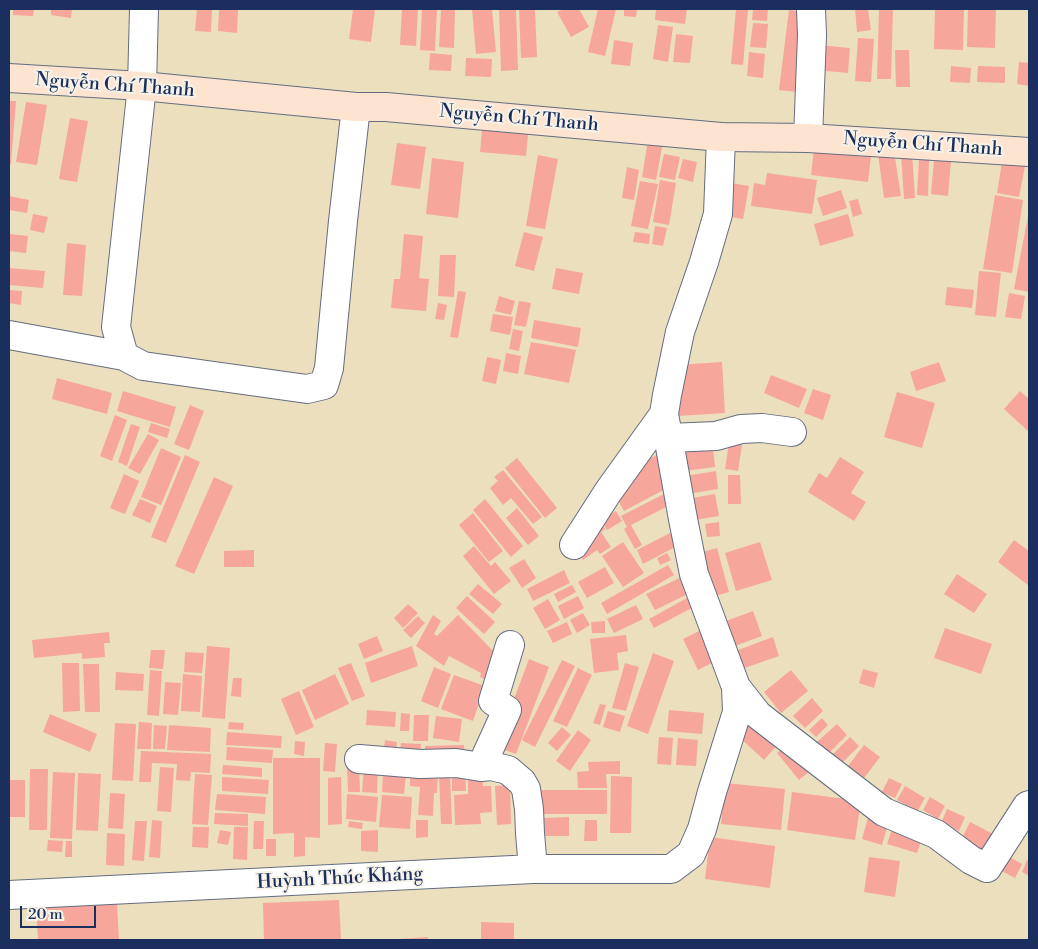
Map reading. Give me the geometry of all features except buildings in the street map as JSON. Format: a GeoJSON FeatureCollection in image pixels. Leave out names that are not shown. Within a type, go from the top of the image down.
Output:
{"type":"FeatureCollection","features":[{"type":"Feature","properties":{"kind":"main road","name":"Nguyễn Chí Thanh"},"geometry":{"type":"LineString","coordinates":[[9,78],[142,86],[356,107],[386,107],[720,137],[808,138],[1029,152]]}},
{"type":"Feature","properties":{"kind":"street"},"geometry":{"type":"LineString","coordinates":[[124,356],[116,326],[142,86],[144,9]]}},
{"type":"Feature","properties":{"kind":"street"},"geometry":{"type":"LineString","coordinates":[[808,138],[812,35],[811,9]]}},
{"type":"Feature","properties":{"kind":"street"},"geometry":{"type":"LineString","coordinates":[[9,335],[124,356],[143,366],[307,389],[324,385],[329,368],[356,107]]}},
{"type":"Feature","properties":{"kind":"street"},"geometry":{"type":"LineString","coordinates":[[720,137],[718,214],[680,332],[667,394],[667,426],[694,574],[736,687],[758,715],[884,812],[936,834],[971,860],[987,868],[1029,805]]}},
{"type":"Feature","properties":{"kind":"street"},"geometry":{"type":"LineString","coordinates":[[667,426],[716,436],[741,429],[762,428],[792,432]]}},
{"type":"Feature","properties":{"kind":"street"},"geometry":{"type":"LineString","coordinates":[[574,545],[608,492],[667,426]]}},
{"type":"Feature","properties":{"kind":"street"},"geometry":{"type":"LineString","coordinates":[[481,767],[507,710],[493,701],[510,645]]}},
{"type":"Feature","properties":{"kind":"street","name":"Huỳnh Thúc Kháng"},"geometry":{"type":"LineString","coordinates":[[9,895],[533,869],[671,869],[691,854],[702,829],[737,712],[736,687]]}},
{"type":"Feature","properties":{"kind":"street"},"geometry":{"type":"LineString","coordinates":[[359,759],[420,764],[491,766],[508,770],[522,782],[526,789],[530,809],[533,869]]}}]}
